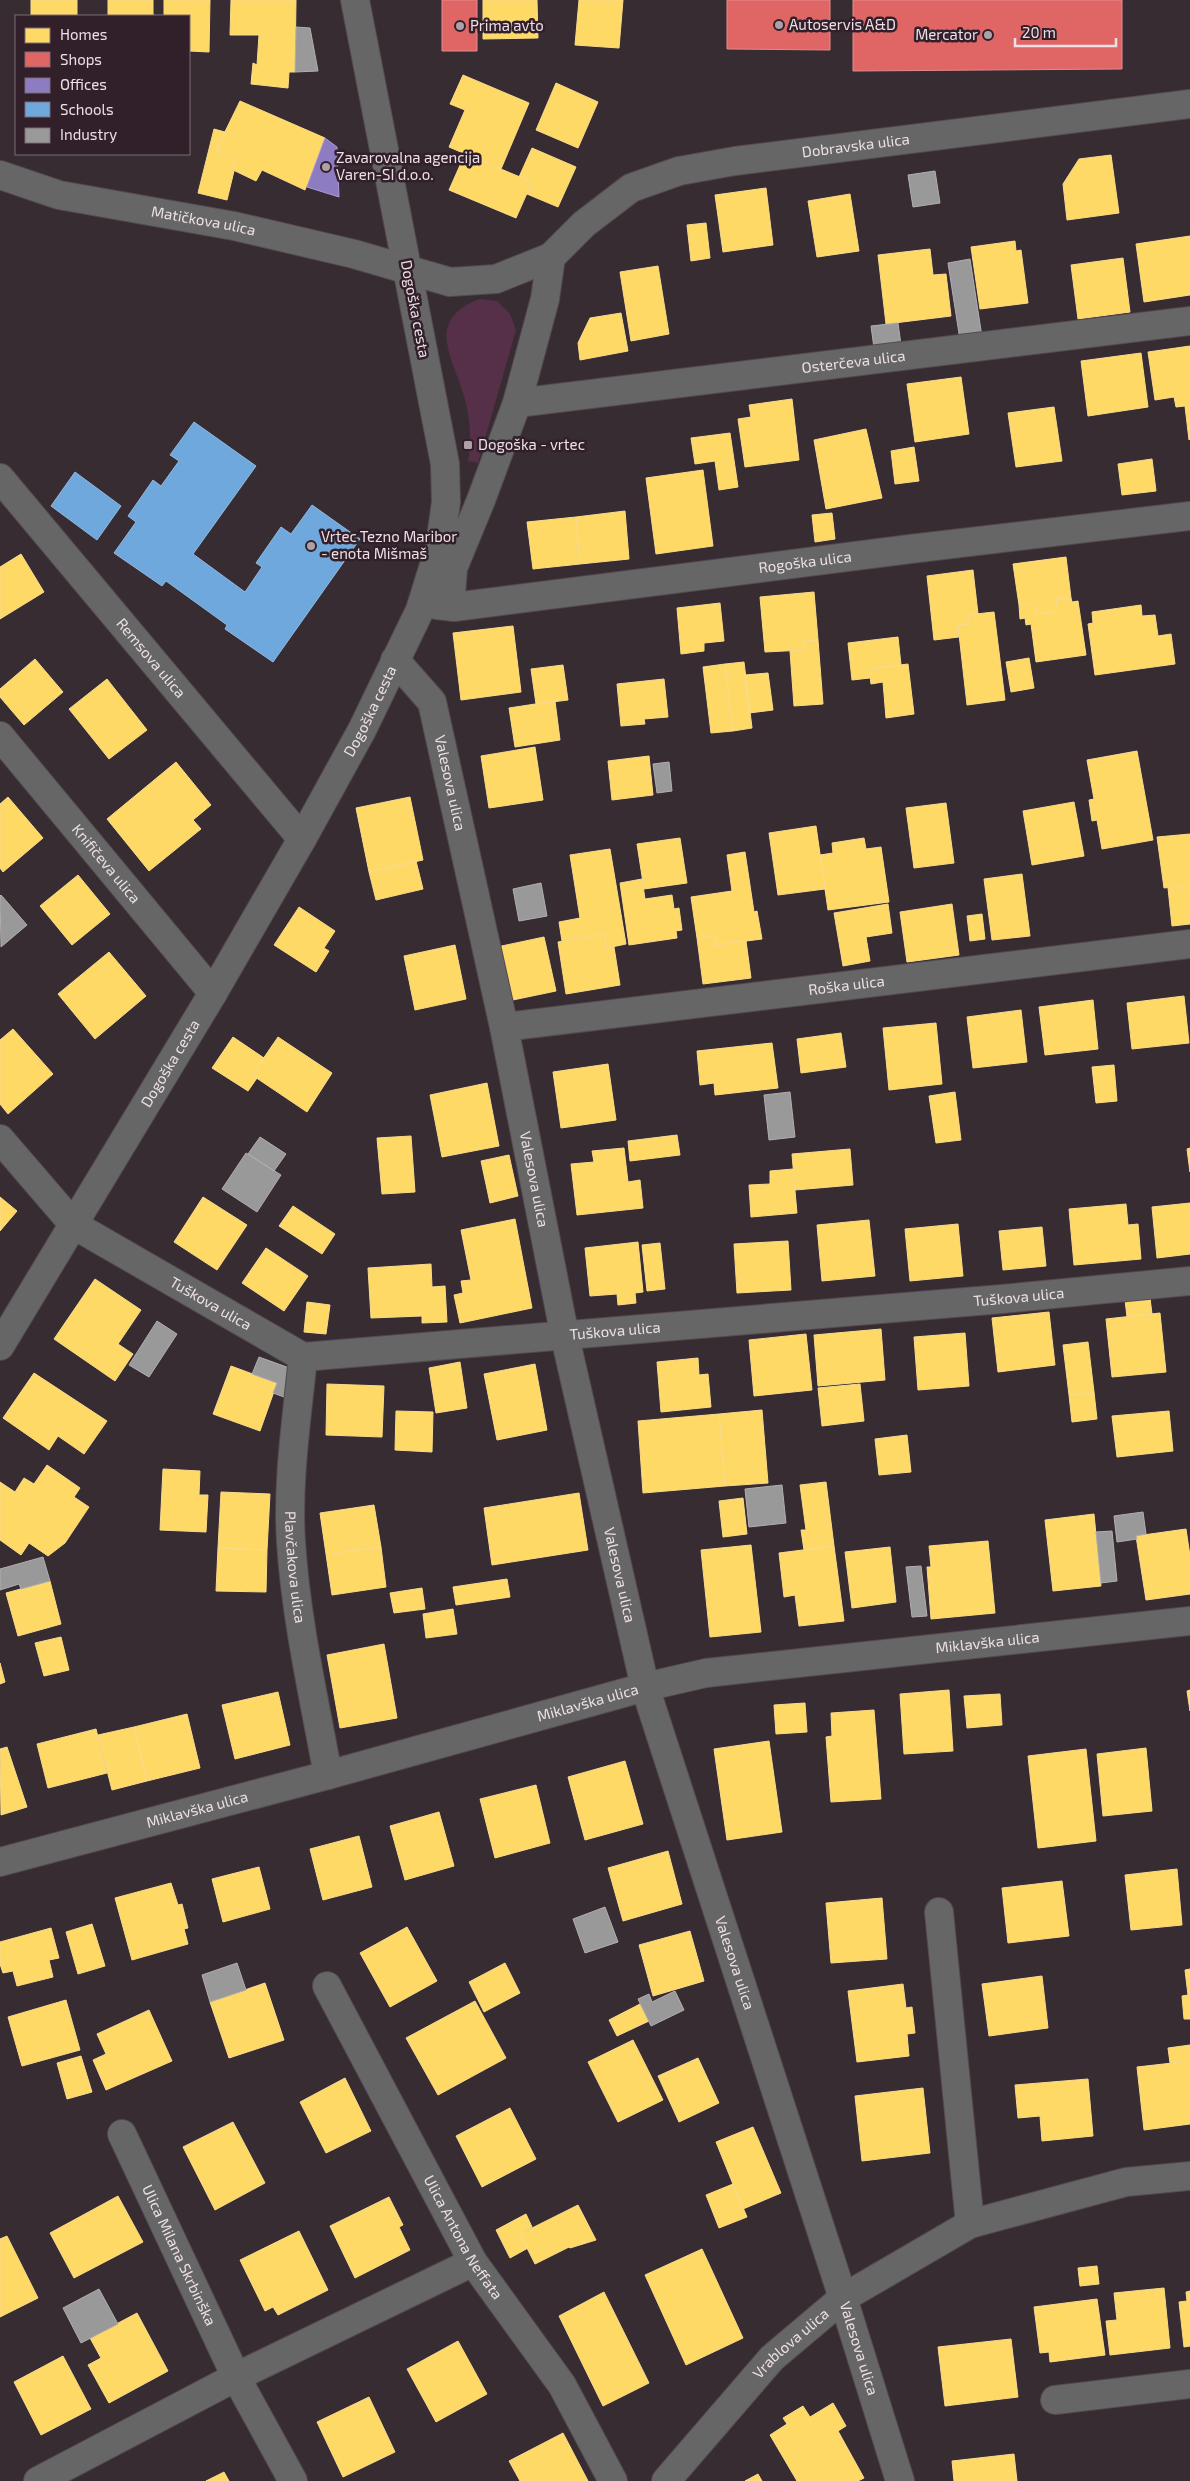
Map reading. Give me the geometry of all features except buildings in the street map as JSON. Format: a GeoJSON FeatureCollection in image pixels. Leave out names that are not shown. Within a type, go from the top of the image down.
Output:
{"type":"FeatureCollection","features":[{"type":"Feature","properties":{"kind":"street","name":"Dogoška cesta"},"geometry":{"type":"LineString","coordinates":[[0,1346],[213,993],[302,839],[362,730],[422,603],[440,546],[446,502],[445,464],[355,0]]}},
{"type":"Feature","properties":{"kind":"street","name":"Dobravska ulica"},"geometry":{"type":"LineString","coordinates":[[407,268],[450,282],[496,279],[550,257],[584,224],[631,188],[679,171],[735,161],[1190,104]]}},
{"type":"Feature","properties":{"kind":"street","name":"Matičkova ulica"},"geometry":{"type":"LineString","coordinates":[[0,175],[59,195],[234,226],[407,268]]}},
{"type":"Feature","properties":{"kind":"street"},"geometry":{"type":"LineString","coordinates":[[454,607],[451,595],[453,568],[481,500],[517,403],[545,300],[550,257]]}},
{"type":"Feature","properties":{"kind":"street","name":"Osterčeva ulica"},"geometry":{"type":"LineString","coordinates":[[517,403],[1190,321]]}},
{"type":"Feature","properties":{"kind":"street","name":"Remsova ulica"},"geometry":{"type":"LineString","coordinates":[[0,478],[302,839]]}},
{"type":"Feature","properties":{"kind":"street","name":"Rogoška ulica"},"geometry":{"type":"LineString","coordinates":[[422,603],[454,607],[910,549],[1190,516]]}},
{"type":"Feature","properties":{"kind":"street","name":"Valesova ulica"},"geometry":{"type":"LineString","coordinates":[[395,660],[432,702],[504,1028],[565,1336],[645,1686],[843,2298],[900,2481]]}},
{"type":"Feature","properties":{"kind":"street","name":"Knifičeva ulica"},"geometry":{"type":"LineString","coordinates":[[0,736],[213,993]]}},
{"type":"Feature","properties":{"kind":"street","name":"Roška ulica"},"geometry":{"type":"LineString","coordinates":[[504,1028],[1190,944]]}},
{"type":"Feature","properties":{"kind":"street","name":"Tuškova ulica"},"geometry":{"type":"LineString","coordinates":[[0,1139],[74,1225],[304,1357],[1002,1299],[1190,1281]]}},
{"type":"Feature","properties":{"kind":"street","name":"Plavčakova ulica"},"geometry":{"type":"LineString","coordinates":[[304,1357],[291,1469],[291,1542],[305,1650],[328,1775]]}},
{"type":"Feature","properties":{"kind":"street","name":"Miklavška ulica"},"geometry":{"type":"LineString","coordinates":[[0,1862],[328,1775],[645,1686],[706,1673],[1190,1621]]}},
{"type":"Feature","properties":{"kind":"street"},"geometry":{"type":"LineString","coordinates":[[939,1912],[970,2224]]}},
{"type":"Feature","properties":{"kind":"street","name":"Ulica Antona Neffata"},"geometry":{"type":"LineString","coordinates":[[327,1986],[473,2262],[562,2384],[613,2481]]}},
{"type":"Feature","properties":{"kind":"street","name":"Ulica Milana Skrbinška"},"geometry":{"type":"LineString","coordinates":[[122,2134],[236,2377],[293,2481]]}},
{"type":"Feature","properties":{"kind":"street","name":"Vrablova ulica"},"geometry":{"type":"LineString","coordinates":[[666,2481],[772,2358],[843,2298],[970,2224],[1126,2182],[1190,2176]]}},
{"type":"Feature","properties":{"kind":"street"},"geometry":{"type":"LineString","coordinates":[[38,2481],[236,2377],[473,2262]]}},
{"type":"Feature","properties":{"kind":"street"},"geometry":{"type":"LineString","coordinates":[[1056,2400],[1190,2384]]}},
{"type":"Feature","properties":{"kind":"shaded area"},"geometry":{"type":"Polygon","coordinates":[[[479,299],[497,301],[510,314],[516,330],[478,463],[468,461],[470,428],[468,412],[449,353],[447,329],[452,318],[462,308],[479,299]]]}},
{"type":"Feature","properties":{"kind":"place","name":"Autoservis A&D"},"geometry":{"type":"Point","coordinates":[779,25]}},
{"type":"Feature","properties":{"kind":"place","name":"Prima avto"},"geometry":{"type":"Point","coordinates":[460,26]}},
{"type":"Feature","properties":{"kind":"place","name":"Mercator"},"geometry":{"type":"Point","coordinates":[988,35]}},
{"type":"Feature","properties":{"kind":"place","name":"Zavarovalna agencija Varen-SI d.o.o."},"geometry":{"type":"Point","coordinates":[326,167]}},
{"type":"Feature","properties":{"kind":"place","name":"Dogoška - vrtec"},"geometry":{"type":"Point","coordinates":[468,445]}},
{"type":"Feature","properties":{"kind":"place","name":"Vrtec Tezno Maribor - enota Mišmaš"},"geometry":{"type":"Point","coordinates":[311,546]}}]}
